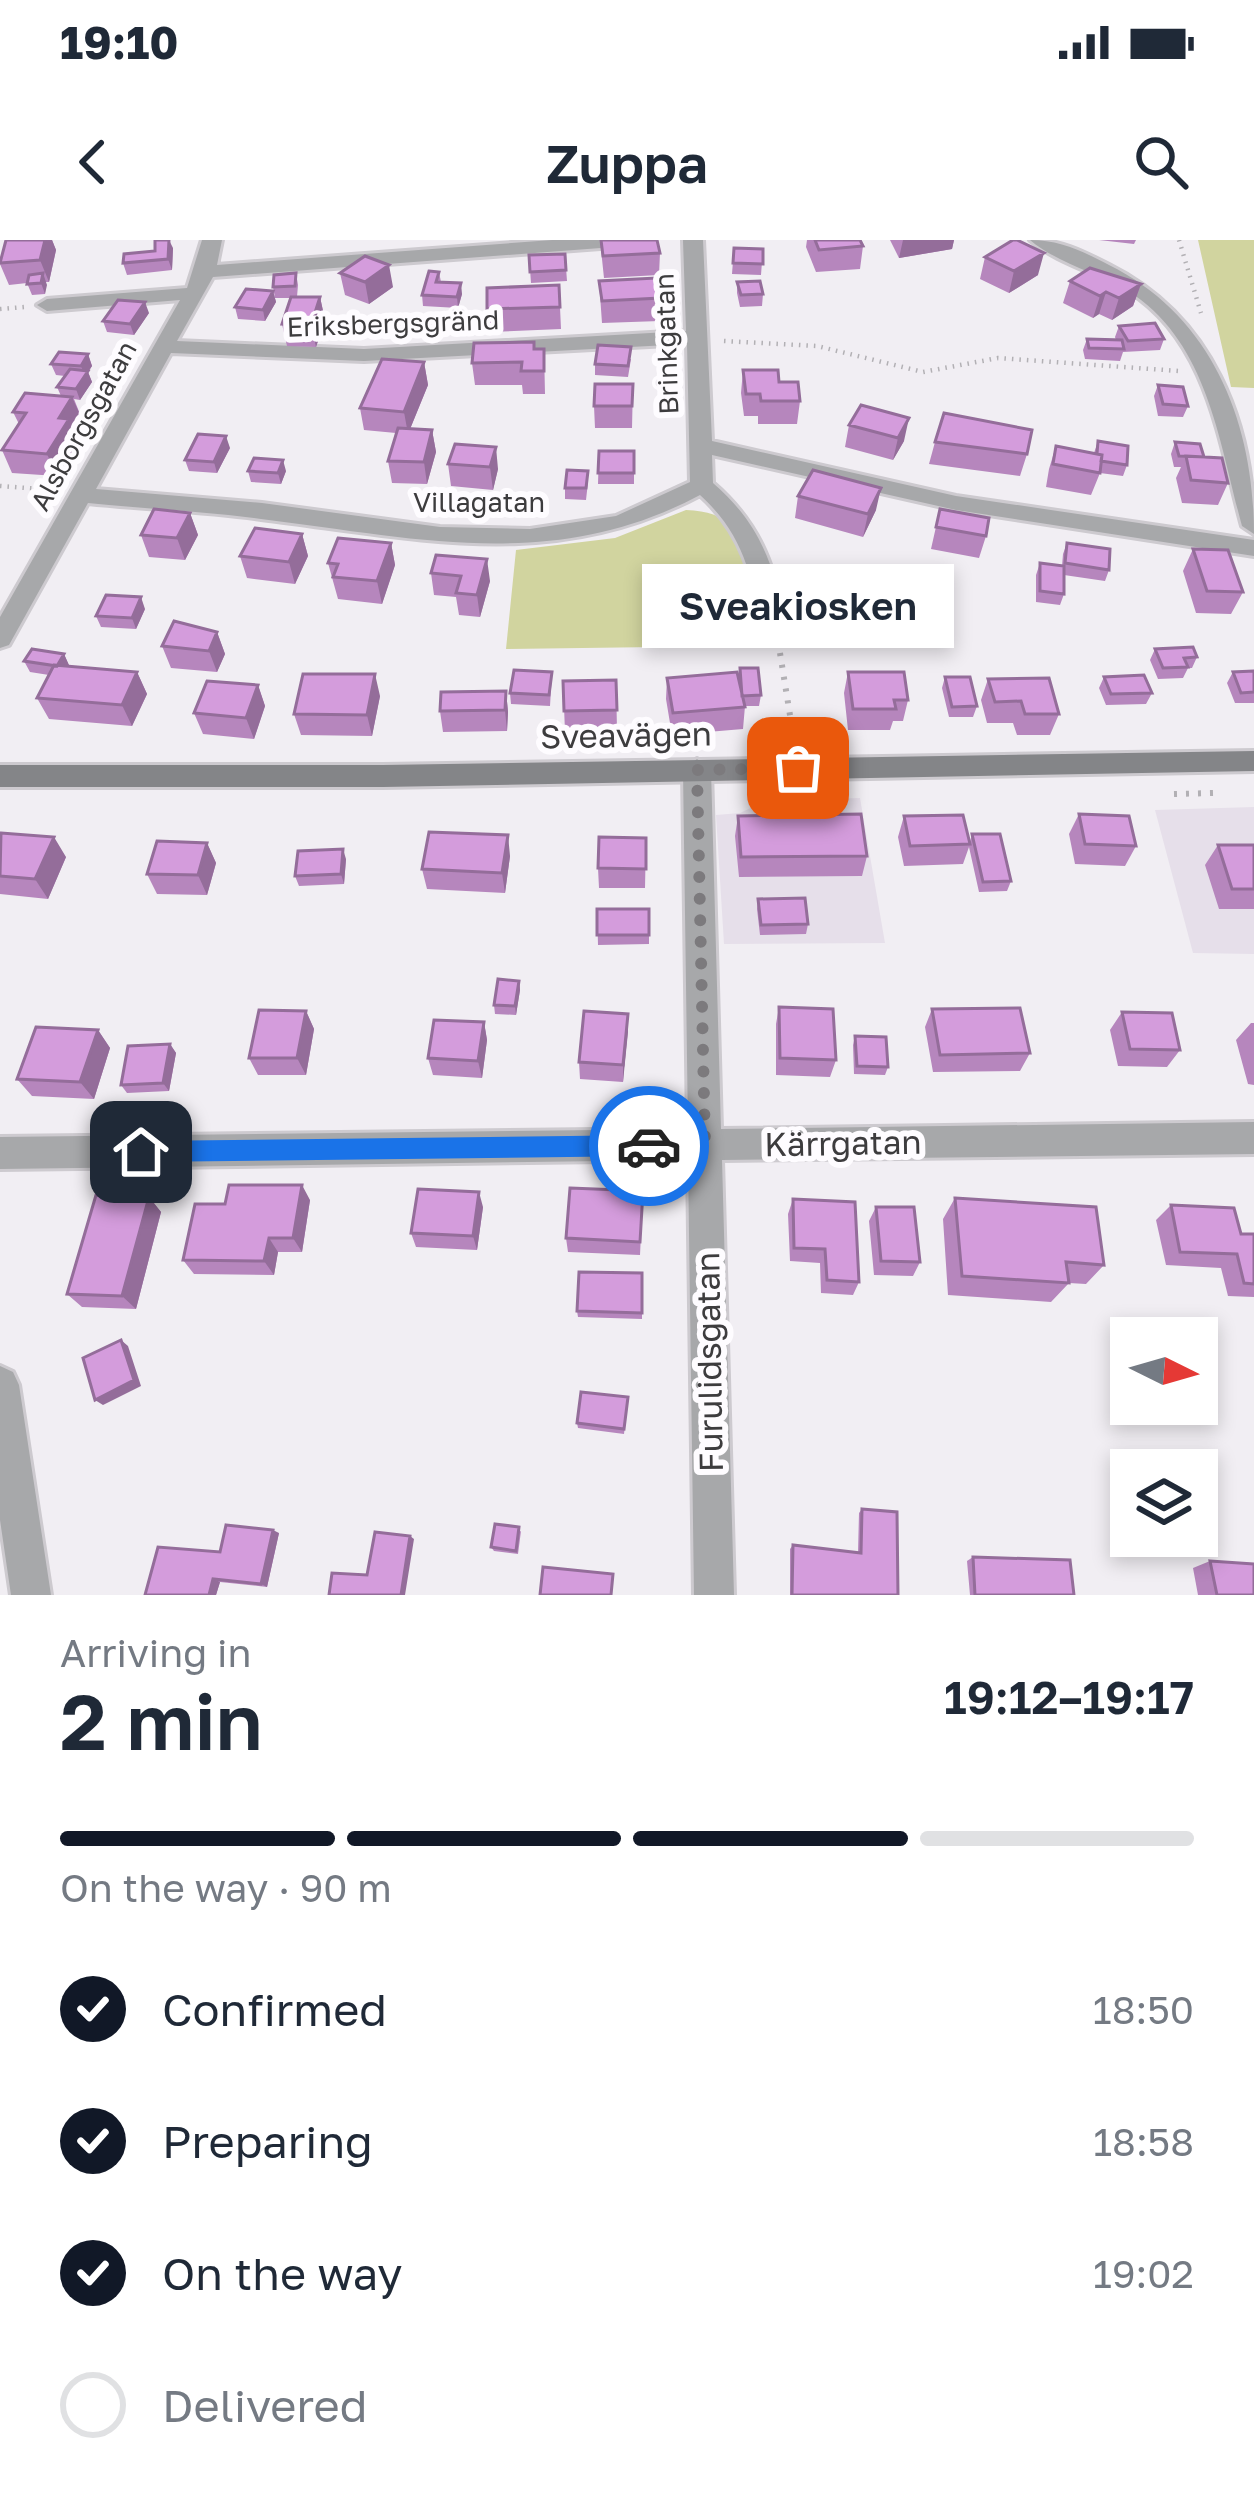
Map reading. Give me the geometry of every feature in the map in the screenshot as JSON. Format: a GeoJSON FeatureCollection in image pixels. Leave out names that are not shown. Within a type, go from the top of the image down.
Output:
{"type":"FeatureCollection","features":[{"type":"Feature","properties":{"kind":"main road","name":"Sveavägen"},"geometry":{"type":"LineString","coordinates":[[0,776],[1254,761]]}},
{"type":"Feature","properties":{"kind":"street","name":"Alsborgsgatan"},"geometry":{"type":"LineString","coordinates":[[0,639],[200,283],[212,240]]}},
{"type":"Feature","properties":{"kind":"street"},"geometry":{"type":"LineString","coordinates":[[46,305],[200,283],[627,240]]}},
{"type":"Feature","properties":{"kind":"street","name":"Brinkgatan"},"geometry":{"type":"LineString","coordinates":[[693,240],[701,445]]}},
{"type":"Feature","properties":{"kind":"street"},"geometry":{"type":"LineString","coordinates":[[1040,240],[1138,289],[1186,331],[1204,365],[1247,484],[1254,526]]}},
{"type":"Feature","properties":{"kind":"street","name":"Eriksbergsgränd"},"geometry":{"type":"LineString","coordinates":[[164,347],[364,355],[696,339]]}},
{"type":"Feature","properties":{"kind":"street"},"geometry":{"type":"LineString","coordinates":[[775,632],[756,540],[748,524],[702,485],[701,445],[956,503],[1254,548]]}},
{"type":"Feature","properties":{"kind":"street","name":"Villagatan"},"geometry":{"type":"LineString","coordinates":[[80,494],[260,511],[404,533],[512,537],[620,523],[702,485]]}},
{"type":"Feature","properties":{"kind":"street","name":"Furulidsgatan"},"geometry":{"type":"LineString","coordinates":[[697,770],[713,1595]]}},
{"type":"Feature","properties":{"kind":"street","name":"Kärrgatan"},"geometry":{"type":"LineString","coordinates":[[0,1154],[1254,1138]]}},
{"type":"Feature","properties":{"kind":"street"},"geometry":{"type":"LineString","coordinates":[[0,1385],[31,1595]]}},
{"type":"Feature","properties":{"kind":"path"},"geometry":{"type":"LineString","coordinates":[[696,339],[818,346],[923,372],[998,358],[1204,365],[1207,332],[1179,240]]}},
{"type":"Feature","properties":{"kind":"path"},"geometry":{"type":"LineString","coordinates":[[0,486],[80,494]]}},
{"type":"Feature","properties":{"kind":"path"},"geometry":{"type":"LineString","coordinates":[[775,632],[798,768]]}},
{"type":"Feature","properties":{"kind":"shaded area"},"geometry":{"type":"Polygon","coordinates":[[[860,798],[885,943],[724,944],[716,815],[740,813],[765,801],[860,798]]]}},
{"type":"Feature","properties":{"kind":"shaded area"},"geometry":{"type":"Polygon","coordinates":[[[1254,807],[1254,954],[1193,953],[1155,810],[1254,807]]]}},
{"type":"Feature","properties":{"kind":"green space"},"geometry":{"type":"Polygon","coordinates":[[[1198,240],[1254,240],[1254,388],[1231,387],[1198,240]]]}},
{"type":"Feature","properties":{"kind":"green space"},"geometry":{"type":"Polygon","coordinates":[[[686,510],[723,519],[737,534],[746,556],[755,610],[729,630],[731,646],[506,649],[516,550],[615,538],[686,510]]]}},
{"type":"Feature","properties":{"kind":"building"},"geometry":{"type":"Polygon","coordinates":[[[6,240],[45,240],[40,260],[0,263],[6,240]]]}},
{"type":"Feature","properties":{"kind":"building"},"geometry":{"type":"Polygon","coordinates":[[[155,240],[169,240],[168,259],[123,263],[124,254],[155,251],[155,240]]]}},
{"type":"Feature","properties":{"kind":"building"},"geometry":{"type":"Polygon","coordinates":[[[601,240],[657,240],[660,253],[603,256],[601,240]]]}},
{"type":"Feature","properties":{"kind":"building"},"geometry":{"type":"Polygon","coordinates":[[[815,240],[860,240],[863,246],[819,250],[815,240]]]}},
{"type":"Feature","properties":{"kind":"building"},"geometry":{"type":"Polygon","coordinates":[[[1013,240],[1044,253],[1014,271],[985,257],[1013,240]]]}},
{"type":"Feature","properties":{"kind":"building"},"geometry":{"type":"Polygon","coordinates":[[[734,248],[763,249],[763,264],[733,263],[734,248]]]}},
{"type":"Feature","properties":{"kind":"building"},"geometry":{"type":"Polygon","coordinates":[[[565,254],[566,270],[530,272],[529,255],[565,254]]]}},
{"type":"Feature","properties":{"kind":"building"},"geometry":{"type":"Polygon","coordinates":[[[365,256],[389,265],[365,282],[340,273],[365,256]]]}},
{"type":"Feature","properties":{"kind":"building"},"geometry":{"type":"Polygon","coordinates":[[[1090,268],[1141,284],[1119,298],[1106,292],[1100,296],[1070,281],[1090,268]]]}},
{"type":"Feature","properties":{"kind":"building"},"geometry":{"type":"Polygon","coordinates":[[[429,271],[439,272],[436,282],[461,283],[457,297],[422,295],[429,271]]]}},
{"type":"Feature","properties":{"kind":"building"},"geometry":{"type":"Polygon","coordinates":[[[43,273],[41,283],[27,284],[29,275],[43,273]]]}},
{"type":"Feature","properties":{"kind":"building"},"geometry":{"type":"Polygon","coordinates":[[[296,273],[295,286],[273,287],[274,275],[296,273]]]}},
{"type":"Feature","properties":{"kind":"building"},"geometry":{"type":"Polygon","coordinates":[[[656,278],[660,298],[602,301],[599,281],[656,278]]]}},
{"type":"Feature","properties":{"kind":"building"},"geometry":{"type":"Polygon","coordinates":[[[760,281],[763,294],[741,295],[737,282],[760,281]]]}},
{"type":"Feature","properties":{"kind":"building"},"geometry":{"type":"Polygon","coordinates":[[[559,285],[560,307],[487,309],[487,288],[559,285]]]}},
{"type":"Feature","properties":{"kind":"building"},"geometry":{"type":"Polygon","coordinates":[[[246,289],[273,291],[263,310],[235,307],[246,289]]]}},
{"type":"Feature","properties":{"kind":"building"},"geometry":{"type":"Polygon","coordinates":[[[291,297],[320,297],[311,325],[282,324],[291,297]]]}},
{"type":"Feature","properties":{"kind":"building"},"geometry":{"type":"Polygon","coordinates":[[[118,300],[145,302],[130,324],[103,321],[118,300]]]}},
{"type":"Feature","properties":{"kind":"building"},"geometry":{"type":"Polygon","coordinates":[[[1155,323],[1164,339],[1128,341],[1119,326],[1155,323]]]}},
{"type":"Feature","properties":{"kind":"building"},"geometry":{"type":"Polygon","coordinates":[[[1087,339],[1122,340],[1124,349],[1089,348],[1087,339]]]}},
{"type":"Feature","properties":{"kind":"building"},"geometry":{"type":"Polygon","coordinates":[[[534,342],[534,349],[544,349],[544,371],[521,371],[522,362],[472,363],[474,343],[534,342]]]}},
{"type":"Feature","properties":{"kind":"building"},"geometry":{"type":"Polygon","coordinates":[[[598,345],[631,347],[628,366],[595,364],[598,345]]]}},
{"type":"Feature","properties":{"kind":"building"},"geometry":{"type":"Polygon","coordinates":[[[59,352],[88,354],[81,366],[51,364],[59,352]]]}},
{"type":"Feature","properties":{"kind":"building"},"geometry":{"type":"Polygon","coordinates":[[[382,359],[424,362],[404,412],[360,408],[382,359]]]}},
{"type":"Feature","properties":{"kind":"building"},"geometry":{"type":"Polygon","coordinates":[[[70,369],[88,371],[76,389],[57,387],[70,369]]]}},
{"type":"Feature","properties":{"kind":"building"},"geometry":{"type":"Polygon","coordinates":[[[743,370],[778,370],[779,382],[798,382],[800,401],[761,401],[760,394],[746,394],[743,370]]]}},
{"type":"Feature","properties":{"kind":"building"},"geometry":{"type":"Polygon","coordinates":[[[595,384],[633,384],[632,406],[594,406],[595,384]]]}},
{"type":"Feature","properties":{"kind":"building"},"geometry":{"type":"Polygon","coordinates":[[[1158,385],[1183,387],[1188,406],[1163,404],[1158,385]]]}},
{"type":"Feature","properties":{"kind":"building"},"geometry":{"type":"Polygon","coordinates":[[[25,393],[72,397],[59,418],[69,419],[47,454],[2,450],[26,413],[13,412],[25,393]]]}},
{"type":"Feature","properties":{"kind":"building"},"geometry":{"type":"Polygon","coordinates":[[[861,405],[909,418],[898,438],[849,425],[861,405]]]}},
{"type":"Feature","properties":{"kind":"building"},"geometry":{"type":"Polygon","coordinates":[[[944,413],[1032,430],[1027,454],[935,442],[944,413]]]}},
{"type":"Feature","properties":{"kind":"building"},"geometry":{"type":"Polygon","coordinates":[[[398,428],[432,430],[424,462],[388,461],[398,428]]]}},
{"type":"Feature","properties":{"kind":"building"},"geometry":{"type":"Polygon","coordinates":[[[198,434],[226,436],[214,462],[185,460],[198,434]]]}},
{"type":"Feature","properties":{"kind":"building"},"geometry":{"type":"Polygon","coordinates":[[[1098,441],[1128,446],[1127,465],[1101,461],[1098,441]]]}},
{"type":"Feature","properties":{"kind":"building"},"geometry":{"type":"Polygon","coordinates":[[[1175,442],[1200,444],[1204,457],[1179,456],[1175,442]]]}},
{"type":"Feature","properties":{"kind":"building"},"geometry":{"type":"Polygon","coordinates":[[[455,444],[496,447],[490,467],[448,464],[455,444]]]}},
{"type":"Feature","properties":{"kind":"building"},"geometry":{"type":"Polygon","coordinates":[[[1056,446],[1102,455],[1100,473],[1053,464],[1056,446]]]}},
{"type":"Feature","properties":{"kind":"building"},"geometry":{"type":"Polygon","coordinates":[[[599,451],[634,451],[634,473],[598,473],[599,451]]]}},
{"type":"Feature","properties":{"kind":"building"},"geometry":{"type":"Polygon","coordinates":[[[1186,456],[1222,458],[1228,483],[1191,480],[1186,456]]]}},
{"type":"Feature","properties":{"kind":"building"},"geometry":{"type":"Polygon","coordinates":[[[254,458],[283,460],[278,473],[248,471],[254,458]]]}},
{"type":"Feature","properties":{"kind":"building"},"geometry":{"type":"Polygon","coordinates":[[[567,470],[588,471],[586,488],[565,488],[567,470]]]}},
{"type":"Feature","properties":{"kind":"building"},"geometry":{"type":"Polygon","coordinates":[[[813,470],[881,488],[868,514],[798,496],[813,470]]]}},
{"type":"Feature","properties":{"kind":"building"},"geometry":{"type":"Polygon","coordinates":[[[154,509],[190,513],[177,538],[141,535],[154,509]]]}},
{"type":"Feature","properties":{"kind":"building"},"geometry":{"type":"Polygon","coordinates":[[[940,509],[989,518],[986,536],[936,527],[940,509]]]}},
{"type":"Feature","properties":{"kind":"building"},"geometry":{"type":"Polygon","coordinates":[[[255,528],[302,534],[289,562],[240,556],[255,528]]]}},
{"type":"Feature","properties":{"kind":"building"},"geometry":{"type":"Polygon","coordinates":[[[338,538],[391,543],[377,581],[333,577],[338,564],[328,563],[338,538]]]}},
{"type":"Feature","properties":{"kind":"building"},"geometry":{"type":"Polygon","coordinates":[[[1067,543],[1110,549],[1109,570],[1065,563],[1067,543]]]}},
{"type":"Feature","properties":{"kind":"building"},"geometry":{"type":"Polygon","coordinates":[[[1193,549],[1228,550],[1243,592],[1207,591],[1193,549]]]}},
{"type":"Feature","properties":{"kind":"building"},"geometry":{"type":"Polygon","coordinates":[[[436,555],[487,559],[477,595],[456,593],[461,576],[431,573],[436,555]]]}},
{"type":"Feature","properties":{"kind":"building"},"geometry":{"type":"Polygon","coordinates":[[[1040,563],[1064,566],[1064,594],[1040,591],[1040,563]]]}},
{"type":"Feature","properties":{"kind":"building"},"geometry":{"type":"Polygon","coordinates":[[[866,568],[876,618],[821,619],[813,569],[866,568]]]}},
{"type":"Feature","properties":{"kind":"building"},"geometry":{"type":"Polygon","coordinates":[[[106,595],[141,597],[132,618],[96,616],[106,595]]]}},
{"type":"Feature","properties":{"kind":"building"},"geometry":{"type":"Polygon","coordinates":[[[174,621],[217,632],[209,651],[162,646],[174,621]]]}},
{"type":"Feature","properties":{"kind":"building"},"geometry":{"type":"Polygon","coordinates":[[[1193,647],[1197,657],[1184,658],[1188,667],[1163,668],[1155,649],[1193,647]]]}},
{"type":"Feature","properties":{"kind":"building"},"geometry":{"type":"Polygon","coordinates":[[[32,649],[64,654],[57,666],[24,661],[32,649]]]}},
{"type":"Feature","properties":{"kind":"building"},"geometry":{"type":"Polygon","coordinates":[[[54,665],[137,672],[122,705],[37,698],[54,665]]]}},
{"type":"Feature","properties":{"kind":"building"},"geometry":{"type":"Polygon","coordinates":[[[740,668],[758,668],[761,695],[742,696],[740,668]]]}},
{"type":"Feature","properties":{"kind":"building"},"geometry":{"type":"Polygon","coordinates":[[[514,670],[552,672],[549,695],[510,693],[514,670]]]}},
{"type":"Feature","properties":{"kind":"building"},"geometry":{"type":"Polygon","coordinates":[[[1254,671],[1254,692],[1241,693],[1233,672],[1254,671]]]}},
{"type":"Feature","properties":{"kind":"building"},"geometry":{"type":"Polygon","coordinates":[[[737,672],[745,707],[673,713],[667,678],[737,672]]]}},
{"type":"Feature","properties":{"kind":"building"},"geometry":{"type":"Polygon","coordinates":[[[848,672],[904,672],[908,700],[894,700],[896,709],[853,709],[848,672]]]}},
{"type":"Feature","properties":{"kind":"building"},"geometry":{"type":"Polygon","coordinates":[[[303,674],[375,674],[367,715],[294,714],[303,674]]]}},
{"type":"Feature","properties":{"kind":"building"},"geometry":{"type":"Polygon","coordinates":[[[1144,675],[1152,693],[1111,694],[1104,677],[1144,675]]]}},
{"type":"Feature","properties":{"kind":"building"},"geometry":{"type":"Polygon","coordinates":[[[945,677],[970,677],[977,706],[952,707],[945,677]]]}},
{"type":"Feature","properties":{"kind":"building"},"geometry":{"type":"Polygon","coordinates":[[[1049,678],[1059,714],[1025,714],[1021,701],[995,702],[988,679],[1049,678]]]}},
{"type":"Feature","properties":{"kind":"building"},"geometry":{"type":"Polygon","coordinates":[[[616,680],[617,710],[564,711],[563,681],[616,680]]]}},
{"type":"Feature","properties":{"kind":"building"},"geometry":{"type":"Polygon","coordinates":[[[207,681],[258,685],[246,718],[194,713],[207,681]]]}},
{"type":"Feature","properties":{"kind":"building"},"geometry":{"type":"Polygon","coordinates":[[[506,691],[505,710],[440,711],[441,692],[506,691]]]}},
{"type":"Feature","properties":{"kind":"building"},"geometry":{"type":"Polygon","coordinates":[[[861,814],[867,856],[741,857],[738,816],[861,814]]]}},
{"type":"Feature","properties":{"kind":"building"},"geometry":{"type":"Polygon","coordinates":[[[1079,814],[1129,816],[1136,846],[1085,844],[1079,814]]]}},
{"type":"Feature","properties":{"kind":"building"},"geometry":{"type":"Polygon","coordinates":[[[963,815],[970,844],[910,846],[904,816],[963,815]]]}},
{"type":"Feature","properties":{"kind":"building"},"geometry":{"type":"Polygon","coordinates":[[[429,832],[508,835],[502,873],[422,869],[429,832]]]}},
{"type":"Feature","properties":{"kind":"building"},"geometry":{"type":"Polygon","coordinates":[[[1,833],[54,837],[35,879],[0,876],[1,833]]]}},
{"type":"Feature","properties":{"kind":"building"},"geometry":{"type":"Polygon","coordinates":[[[972,834],[1000,834],[1011,881],[983,882],[972,834]]]}},
{"type":"Feature","properties":{"kind":"building"},"geometry":{"type":"Polygon","coordinates":[[[599,837],[646,838],[646,869],[598,868],[599,837]]]}},
{"type":"Feature","properties":{"kind":"building"},"geometry":{"type":"Polygon","coordinates":[[[157,841],[207,843],[198,875],[147,874],[157,841]]]}},
{"type":"Feature","properties":{"kind":"building"},"geometry":{"type":"Polygon","coordinates":[[[1218,845],[1254,845],[1254,889],[1232,889],[1218,845]]]}},
{"type":"Feature","properties":{"kind":"building"},"geometry":{"type":"Polygon","coordinates":[[[343,849],[341,874],[295,876],[298,851],[343,849]]]}},
{"type":"Feature","properties":{"kind":"building"},"geometry":{"type":"Polygon","coordinates":[[[805,898],[808,924],[761,925],[758,899],[805,898]]]}},
{"type":"Feature","properties":{"kind":"building"},"geometry":{"type":"Polygon","coordinates":[[[597,909],[649,909],[649,935],[597,935],[597,909]]]}},
{"type":"Feature","properties":{"kind":"building"},"geometry":{"type":"Polygon","coordinates":[[[498,979],[519,981],[515,1006],[494,1005],[498,979]]]}},
{"type":"Feature","properties":{"kind":"building"},"geometry":{"type":"Polygon","coordinates":[[[779,1007],[833,1009],[836,1060],[780,1058],[779,1007]]]}},
{"type":"Feature","properties":{"kind":"building"},"geometry":{"type":"Polygon","coordinates":[[[1020,1008],[1030,1053],[940,1055],[932,1009],[1020,1008]]]}},
{"type":"Feature","properties":{"kind":"building"},"geometry":{"type":"Polygon","coordinates":[[[259,1010],[306,1011],[297,1058],[249,1058],[259,1010]]]}},
{"type":"Feature","properties":{"kind":"building"},"geometry":{"type":"Polygon","coordinates":[[[584,1011],[628,1014],[623,1065],[579,1062],[584,1011]]]}},
{"type":"Feature","properties":{"kind":"building"},"geometry":{"type":"Polygon","coordinates":[[[1122,1012],[1172,1013],[1180,1050],[1130,1049],[1122,1012]]]}},
{"type":"Feature","properties":{"kind":"building"},"geometry":{"type":"Polygon","coordinates":[[[434,1020],[484,1022],[478,1061],[428,1058],[434,1020]]]}},
{"type":"Feature","properties":{"kind":"building"},"geometry":{"type":"Polygon","coordinates":[[[36,1027],[98,1030],[80,1082],[17,1079],[36,1027]]]}},
{"type":"Feature","properties":{"kind":"building"},"geometry":{"type":"Polygon","coordinates":[[[855,1036],[886,1037],[888,1067],[857,1066],[855,1036]]]}},
{"type":"Feature","properties":{"kind":"building"},"geometry":{"type":"Polygon","coordinates":[[[170,1044],[163,1083],[121,1085],[128,1046],[170,1044]]]}},
{"type":"Feature","properties":{"kind":"building"},"geometry":{"type":"Polygon","coordinates":[[[229,1185],[302,1185],[293,1238],[269,1238],[264,1261],[183,1260],[195,1204],[225,1204],[229,1185]]]}},
{"type":"Feature","properties":{"kind":"building"},"geometry":{"type":"Polygon","coordinates":[[[570,1188],[643,1191],[640,1242],[566,1238],[570,1188]]]}},
{"type":"Feature","properties":{"kind":"building"},"geometry":{"type":"Polygon","coordinates":[[[418,1189],[479,1192],[473,1236],[411,1233],[418,1189]]]}},
{"type":"Feature","properties":{"kind":"building"},"geometry":{"type":"Polygon","coordinates":[[[96,1195],[149,1197],[122,1296],[67,1294],[96,1195]]]}},
{"type":"Feature","properties":{"kind":"building"},"geometry":{"type":"Polygon","coordinates":[[[955,1198],[1096,1207],[1104,1265],[1066,1262],[1069,1283],[962,1276],[955,1198]]]}},
{"type":"Feature","properties":{"kind":"building"},"geometry":{"type":"Polygon","coordinates":[[[793,1199],[855,1202],[859,1282],[827,1280],[825,1249],[794,1248],[793,1199]]]}},
{"type":"Feature","properties":{"kind":"building"},"geometry":{"type":"Polygon","coordinates":[[[1171,1205],[1234,1208],[1241,1234],[1254,1234],[1254,1284],[1244,1283],[1237,1254],[1180,1252],[1171,1205]]]}},
{"type":"Feature","properties":{"kind":"building"},"geometry":{"type":"Polygon","coordinates":[[[876,1207],[914,1207],[920,1262],[881,1261],[876,1207]]]}},
{"type":"Feature","properties":{"kind":"building"},"geometry":{"type":"Polygon","coordinates":[[[579,1272],[642,1273],[642,1313],[577,1311],[579,1272]]]}},
{"type":"Feature","properties":{"kind":"building"},"geometry":{"type":"Polygon","coordinates":[[[121,1340],[134,1380],[95,1400],[83,1358],[121,1340]]]}},
{"type":"Feature","properties":{"kind":"building"},"geometry":{"type":"Polygon","coordinates":[[[581,1392],[628,1397],[624,1429],[577,1423],[581,1392]]]}},
{"type":"Feature","properties":{"kind":"building"},"geometry":{"type":"Polygon","coordinates":[[[862,1509],[897,1512],[898,1595],[792,1595],[793,1545],[861,1553],[862,1509]]]}},
{"type":"Feature","properties":{"kind":"building"},"geometry":{"type":"Polygon","coordinates":[[[495,1524],[519,1527],[516,1551],[491,1547],[495,1524]]]}},
{"type":"Feature","properties":{"kind":"building"},"geometry":{"type":"Polygon","coordinates":[[[226,1525],[273,1530],[261,1584],[213,1579],[209,1595],[145,1595],[158,1547],[220,1552],[226,1525]]]}},
{"type":"Feature","properties":{"kind":"building"},"geometry":{"type":"Polygon","coordinates":[[[375,1532],[410,1536],[401,1595],[329,1595],[332,1573],[367,1575],[375,1532]]]}},
{"type":"Feature","properties":{"kind":"building"},"geometry":{"type":"Polygon","coordinates":[[[973,1557],[1070,1560],[1074,1595],[975,1595],[973,1557]]]}},
{"type":"Feature","properties":{"kind":"building"},"geometry":{"type":"Polygon","coordinates":[[[1210,1561],[1254,1564],[1254,1595],[1217,1595],[1210,1561]]]}},
{"type":"Feature","properties":{"kind":"building"},"geometry":{"type":"Polygon","coordinates":[[[543,1567],[613,1574],[611,1595],[540,1595],[543,1567]]]}},
{"type":"Feature","properties":{"kind":"way so far"},"geometry":{"type":"LineString","coordinates":[[649,1146],[705,1145],[697,770],[798,768]]}},
{"type":"Feature","properties":{"kind":"place","name":"Sveakiosken"},"geometry":{"type":"Point","coordinates":[798,768]}},
{"type":"Feature","properties":{"kind":"route"},"geometry":{"type":"LineString","coordinates":[[141,1152],[649,1146]]}}]}
